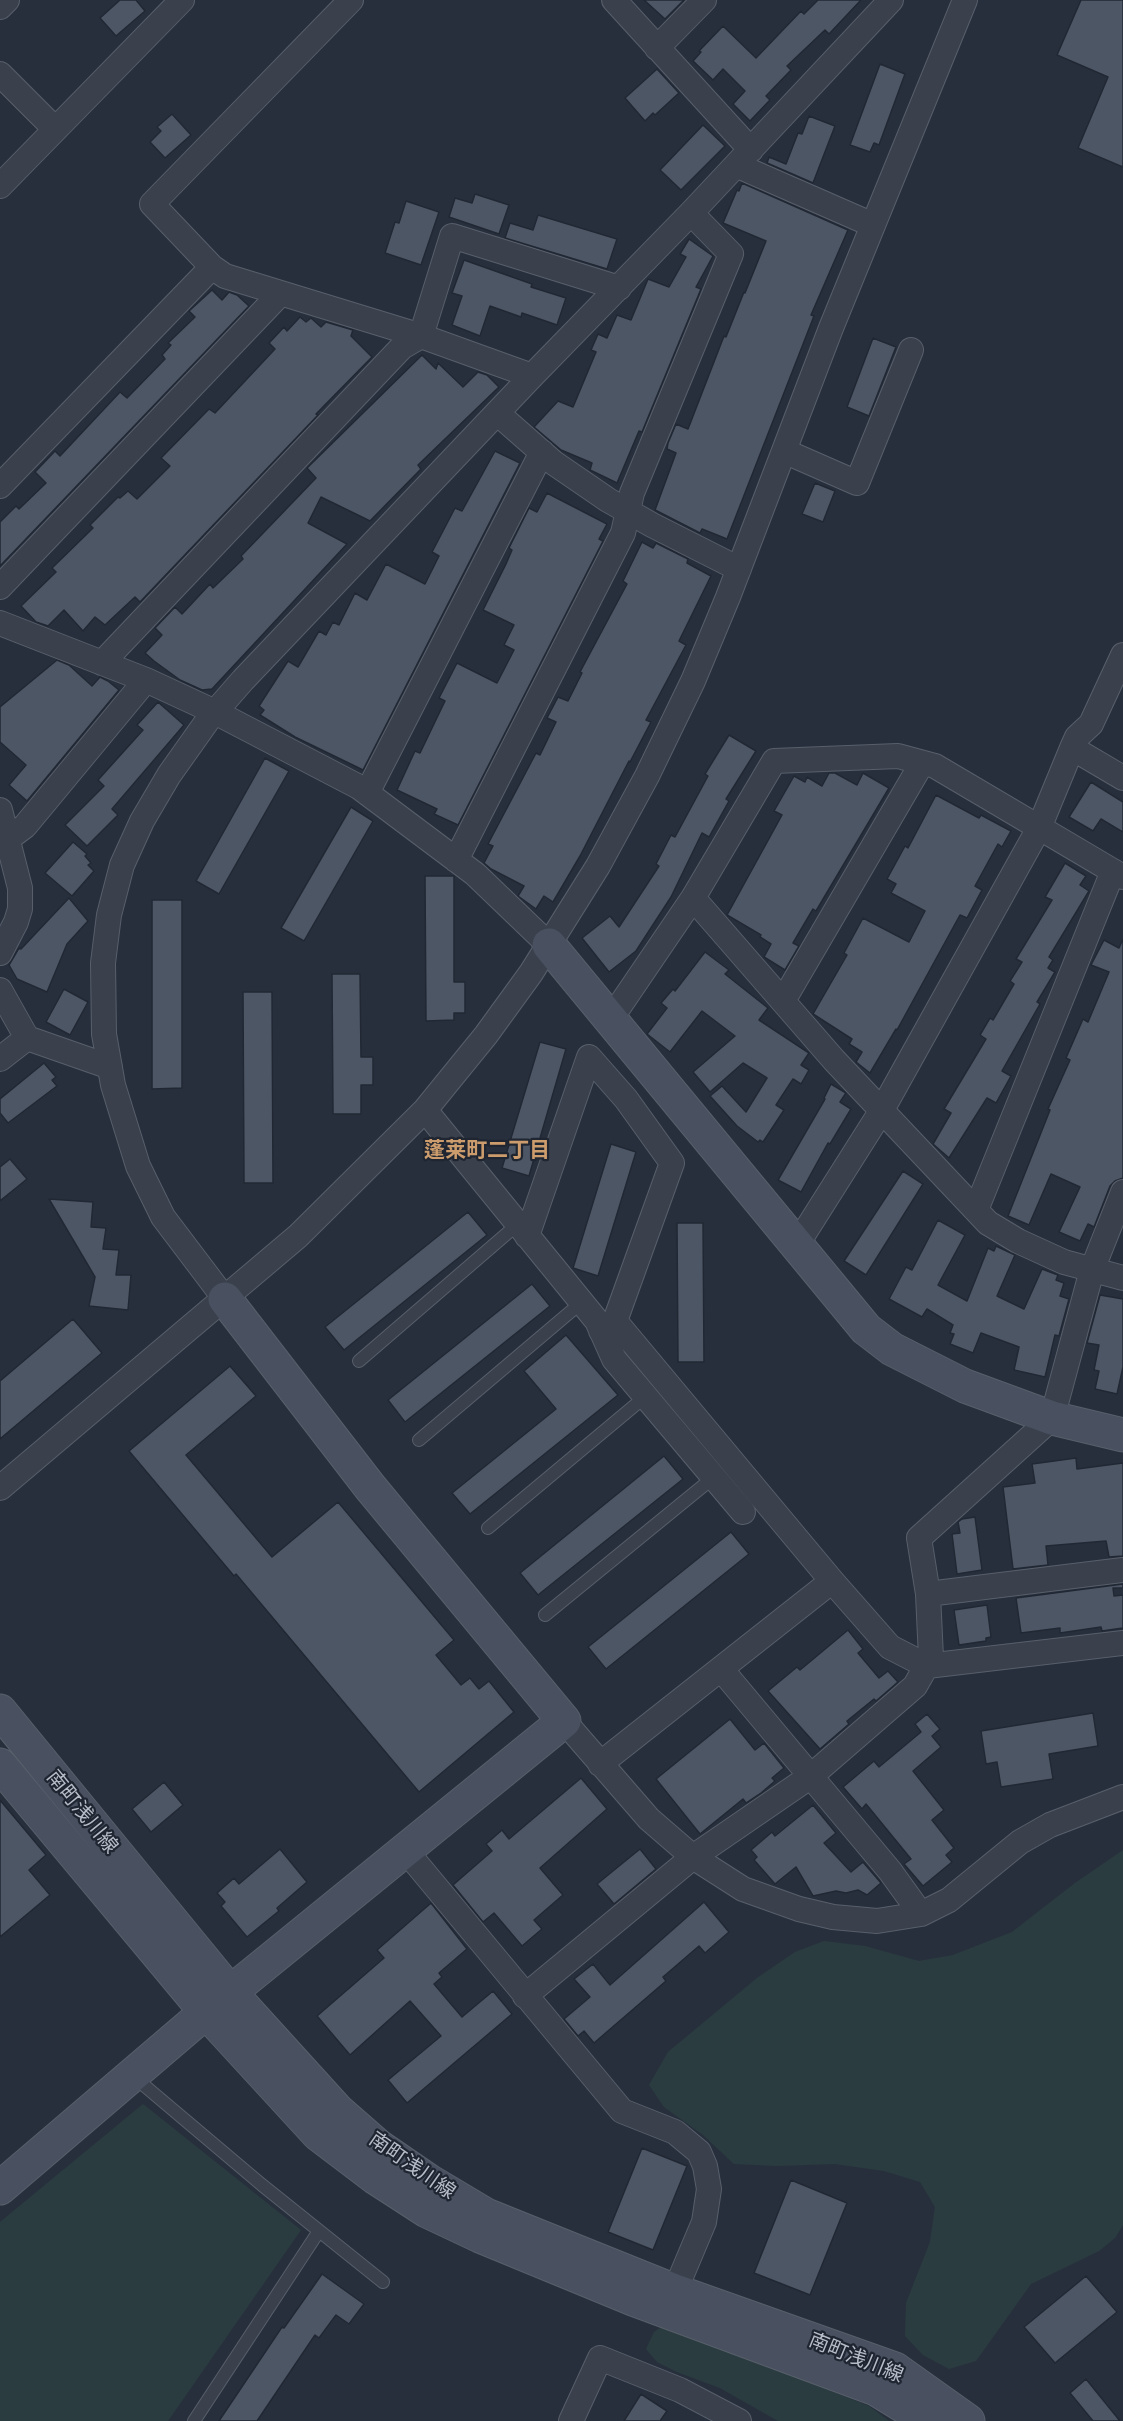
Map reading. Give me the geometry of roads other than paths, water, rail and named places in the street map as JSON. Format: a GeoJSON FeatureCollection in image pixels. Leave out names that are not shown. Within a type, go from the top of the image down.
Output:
{"type":"FeatureCollection","features":[{"type":"Feature","properties":{"kind":"street"},"geometry":{"type":"LineString","coordinates":[[0,7],[7,0]]}},
{"type":"Feature","properties":{"kind":"street"},"geometry":{"type":"LineString","coordinates":[[0,186],[182,0]]}},
{"type":"Feature","properties":{"kind":"street"},"geometry":{"type":"LineString","coordinates":[[351,0],[152,204],[212,267],[225,276],[421,336],[532,376]]}},
{"type":"Feature","properties":{"kind":"street"},"geometry":{"type":"LineString","coordinates":[[614,0],[657,48],[744,157],[873,225]]}},
{"type":"Feature","properties":{"kind":"street"},"geometry":{"type":"LineString","coordinates":[[657,48],[704,0]]}},
{"type":"Feature","properties":{"kind":"street"},"geometry":{"type":"LineString","coordinates":[[891,0],[215,712],[169,775],[142,821],[122,865],[109,915],[103,963],[104,1034],[113,1085],[138,1166],[163,1217],[370,1487],[600,1764],[649,1819],[693,1857],[743,1889],[799,1909],[833,1917],[877,1921],[921,1914],[949,1900],[1020,1842],[1050,1825],[1123,1797]]}},
{"type":"Feature","properties":{"kind":"street"},"geometry":{"type":"LineString","coordinates":[[0,1488],[298,1236],[425,1110],[512,1001],[549,945],[598,866],[647,776],[693,681],[873,225],[965,0]]}},
{"type":"Feature","properties":{"kind":"street"},"geometry":{"type":"LineString","coordinates":[[0,74],[56,129]]}},
{"type":"Feature","properties":{"kind":"street"},"geometry":{"type":"LineString","coordinates":[[456,860],[623,533],[627,511],[731,254],[691,213]]}},
{"type":"Feature","properties":{"kind":"street"},"geometry":{"type":"LineString","coordinates":[[102,663],[402,347],[421,336],[452,236],[619,288]]}},
{"type":"Feature","properties":{"kind":"street"},"geometry":{"type":"LineString","coordinates":[[0,486],[212,267]]}},
{"type":"Feature","properties":{"kind":"street"},"geometry":{"type":"LineString","coordinates":[[0,587],[280,294]]}},
{"type":"Feature","properties":{"kind":"street"},"geometry":{"type":"LineString","coordinates":[[784,451],[857,483],[911,350]]}},
{"type":"Feature","properties":{"kind":"street"},"geometry":{"type":"LineString","coordinates":[[497,413],[563,469],[627,511],[739,569]]}},
{"type":"Feature","properties":{"kind":"street"},"geometry":{"type":"LineString","coordinates":[[367,793],[542,452]]}},
{"type":"Feature","properties":{"kind":"street"},"geometry":{"type":"LineString","coordinates":[[0,623],[146,680],[215,712],[367,793],[475,874],[549,945],[866,1329],[892,1349],[965,1386],[1052,1418],[1123,1435]]}},
{"type":"Feature","properties":{"kind":"street"},"geometry":{"type":"LineString","coordinates":[[796,1246],[882,1110],[1039,828],[1077,737],[1091,724],[1123,655]]}},
{"type":"Feature","properties":{"kind":"street"},"geometry":{"type":"LineString","coordinates":[[9,838],[25,826],[146,680]]}},
{"type":"Feature","properties":{"kind":"street"},"geometry":{"type":"LineString","coordinates":[[1072,748],[1123,778]]}},
{"type":"Feature","properties":{"kind":"street"},"geometry":{"type":"LineString","coordinates":[[610,1020],[693,898],[774,761],[898,756],[935,766],[1118,874],[976,1210]]}},
{"type":"Feature","properties":{"kind":"street"},"geometry":{"type":"LineString","coordinates":[[783,1001],[922,763]]}},
{"type":"Feature","properties":{"kind":"street"},"geometry":{"type":"LineString","coordinates":[[0,810],[20,888],[20,909],[11,934],[0,953]]}},
{"type":"Feature","properties":{"kind":"street"},"geometry":{"type":"LineString","coordinates":[[693,898],[783,1001],[988,1223],[1018,1241],[1064,1262],[1123,1278]]}},
{"type":"Feature","properties":{"kind":"street"},"geometry":{"type":"LineString","coordinates":[[0,990],[27,1038],[110,1067]]}},
{"type":"Feature","properties":{"kind":"street"},"geometry":{"type":"LineString","coordinates":[[0,1059],[27,1038]]}},
{"type":"Feature","properties":{"kind":"street"},"geometry":{"type":"LineString","coordinates":[[523,1230],[589,1057],[626,1099],[672,1163],[608,1326],[614,1359],[743,1512]]}},
{"type":"Feature","properties":{"kind":"street"},"geometry":{"type":"LineString","coordinates":[[425,1110],[597,1320],[608,1326],[890,1647],[927,1666],[1123,1643]]}},
{"type":"Feature","properties":{"kind":"street"},"geometry":{"type":"LineString","coordinates":[[525,1996],[693,1857],[811,1776],[915,1686],[931,1658],[928,1594],[919,1538],[1052,1418],[1092,1270],[1123,1192]]}},
{"type":"Feature","properties":{"kind":"street"},"geometry":{"type":"LineString","coordinates":[[928,1594],[1123,1570]]}},
{"type":"Feature","properties":{"kind":"street"},"geometry":{"type":"LineString","coordinates":[[600,1764],[832,1581]]}},
{"type":"Feature","properties":{"kind":"street"},"geometry":{"type":"LineString","coordinates":[[721,1669],[890,1871],[921,1914]]}},
{"type":"Feature","properties":{"kind":"street","name":"南町浅川線"},"geometry":{"type":"LineString","coordinates":[[0,1711],[318,2134],[376,2178],[427,2211],[480,2236],[633,2299],[671,2300],[895,2369],[968,2421]]}},
{"type":"Feature","properties":{"kind":"street"},"geometry":{"type":"LineString","coordinates":[[0,2188],[218,2002],[564,1721]]}},
{"type":"Feature","properties":{"kind":"street","name":"南町浅川線"},"geometry":{"type":"LineString","coordinates":[[0,1765],[218,2002]]}},
{"type":"Feature","properties":{"kind":"street"},"geometry":{"type":"LineString","coordinates":[[406,1851],[622,2111],[675,2132],[699,2152],[705,2166],[709,2189],[704,2222],[671,2300]]}},
{"type":"Feature","properties":{"kind":"street","name":"南町浅川線"},"geometry":{"type":"LineString","coordinates":[[671,2300],[876,2389],[928,2421]]}},
{"type":"Feature","properties":{"kind":"street"},"geometry":{"type":"LineString","coordinates":[[571,2421],[600,2358],[680,2390],[705,2413],[739,2421]]}},
{"type":"Feature","properties":{"kind":"lane"},"geometry":{"type":"LineString","coordinates":[[359,1361],[523,1230]]}},
{"type":"Feature","properties":{"kind":"lane"},"geometry":{"type":"LineString","coordinates":[[419,1440],[582,1302]]}},
{"type":"Feature","properties":{"kind":"lane"},"geometry":{"type":"LineString","coordinates":[[488,1528],[646,1396]]}},
{"type":"Feature","properties":{"kind":"lane"},"geometry":{"type":"LineString","coordinates":[[545,1615],[714,1477]]}},
{"type":"Feature","properties":{"kind":"lane"},"geometry":{"type":"LineString","coordinates":[[132,2075],[383,2282]]}},
{"type":"Feature","properties":{"kind":"lane"},"geometry":{"type":"LineString","coordinates":[[194,2421],[319,2231]]}},
{"type":"Feature","properties":{"kind":"district","name":"蓬莱町二丁目"},"geometry":{"type":"Point","coordinates":[487,1151]}}]}
